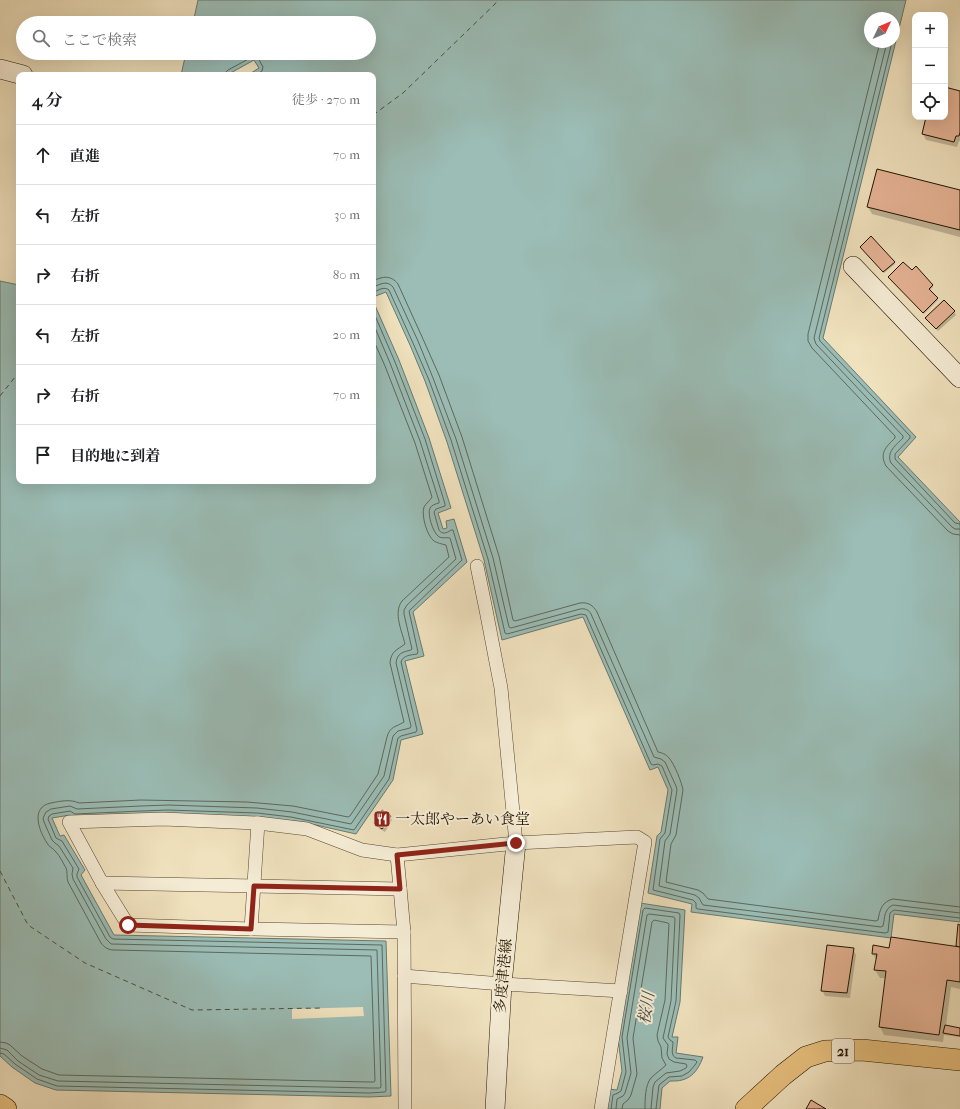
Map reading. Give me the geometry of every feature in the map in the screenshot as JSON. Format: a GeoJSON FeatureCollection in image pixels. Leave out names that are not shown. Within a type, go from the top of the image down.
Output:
{"type":"FeatureCollection","features":[{"type":"Feature","properties":{"kind":"main road"},"geometry":{"type":"LineString","coordinates":[[0,69],[16,73]]}},
{"type":"Feature","properties":{"kind":"main road"},"geometry":{"type":"LineString","coordinates":[[854,266],[960,378]]}},
{"type":"Feature","properties":{"kind":"main road","name":"多度津港線"},"geometry":{"type":"LineString","coordinates":[[495,1109],[502,984],[516,843]]}},
{"type":"Feature","properties":{"kind":"main road","name":"21"},"geometry":{"type":"LineString","coordinates":[[746,1109],[783,1075],[806,1057],[825,1051],[862,1050],[960,1060]]}},
{"type":"Feature","properties":{"kind":"main road"},"geometry":{"type":"LineString","coordinates":[[0,1105],[6,1109]]}},
{"type":"Feature","properties":{"kind":"street"},"geometry":{"type":"LineString","coordinates":[[477,566],[501,688],[516,843]]}},
{"type":"Feature","properties":{"kind":"street"},"geometry":{"type":"LineString","coordinates":[[404,932],[128,925],[102,883],[69,822],[163,819],[258,823],[307,829],[362,850],[397,855],[516,843],[637,837],[645,842],[601,1109]]}},
{"type":"Feature","properties":{"kind":"street"},"geometry":{"type":"LineString","coordinates":[[251,929],[258,823]]}},
{"type":"Feature","properties":{"kind":"street"},"geometry":{"type":"LineString","coordinates":[[397,855],[404,932],[405,1109]]}},
{"type":"Feature","properties":{"kind":"street"},"geometry":{"type":"LineString","coordinates":[[102,883],[400,889]]}},
{"type":"Feature","properties":{"kind":"street"},"geometry":{"type":"LineString","coordinates":[[404,976],[502,984],[621,991]]}},
{"type":"Feature","properties":{"kind":"water"},"geometry":{"type":"Polygon","coordinates":[[[198,0],[906,0],[900,24],[900,12],[864,12],[864,48],[894,48],[823,338],[916,437],[898,457],[960,522],[960,922],[894,914],[891,938],[691,912],[692,904],[648,893],[657,836],[661,832],[668,790],[658,767],[650,770],[583,617],[502,640],[484,560],[447,442],[425,381],[386,292],[376,296],[376,72],[253,72],[259,68],[254,60],[376,60],[376,16],[195,16],[198,0]]]}},
{"type":"Feature","properties":{"kind":"water"},"geometry":{"type":"Polygon","coordinates":[[[184,60],[254,60],[232,72],[182,72],[184,60]]]}},
{"type":"Feature","properties":{"kind":"water"},"geometry":{"type":"Polygon","coordinates":[[[0,281],[16,284],[16,484],[376,484],[376,308],[399,360],[429,438],[451,508],[438,513],[443,529],[447,528],[446,521],[454,519],[467,562],[413,612],[424,656],[405,661],[423,734],[401,740],[393,780],[356,834],[291,821],[72,818],[70,815],[52,818],[60,836],[64,835],[85,870],[81,875],[114,935],[386,941],[391,1096],[369,1097],[56,1090],[35,1083],[12,1067],[0,1056],[0,281]]]}},
{"type":"Feature","properties":{"kind":"water","name":"桜川"},"geometry":{"type":"Polygon","coordinates":[[[640,903],[685,910],[680,1002],[672,1037],[678,1037],[676,1053],[703,1057],[695,1072],[682,1080],[670,1081],[662,1088],[660,1109],[607,1109],[609,1089],[617,1090],[622,1071],[618,1038],[640,903]]]}},
{"type":"Feature","properties":{"kind":"pier"},"geometry":{"type":"Polygon","coordinates":[[[363,1007],[364,1016],[292,1019],[292,1009],[363,1007]]]}},
{"type":"Feature","properties":{"kind":"building"},"geometry":{"type":"Polygon","coordinates":[[[948,88],[960,91],[960,132],[959,136],[956,136],[954,142],[922,134],[925,120],[948,120],[948,88]]]}},
{"type":"Feature","properties":{"kind":"building"},"geometry":{"type":"Polygon","coordinates":[[[877,169],[960,190],[960,230],[867,207],[877,169]]]}},
{"type":"Feature","properties":{"kind":"building"},"geometry":{"type":"Polygon","coordinates":[[[871,236],[895,262],[883,272],[860,247],[871,236]]]}},
{"type":"Feature","properties":{"kind":"building"},"geometry":{"type":"Polygon","coordinates":[[[903,262],[912,270],[916,266],[933,285],[929,289],[938,298],[923,313],[888,277],[903,262]]]}},
{"type":"Feature","properties":{"kind":"building"},"geometry":{"type":"Polygon","coordinates":[[[944,300],[955,311],[936,329],[925,318],[944,300]]]}},
{"type":"Feature","properties":{"kind":"building","name":"一太郎やーあい食堂"},"geometry":{"type":"Polygon","coordinates":[[[382,810],[391,816],[382,829],[374,823],[382,810]]]}},
{"type":"Feature","properties":{"kind":"building"},"geometry":{"type":"Polygon","coordinates":[[[958,924],[960,925],[960,947],[956,946],[958,924]]]}},
{"type":"Feature","properties":{"kind":"building"},"geometry":{"type":"Polygon","coordinates":[[[891,937],[960,947],[960,982],[947,980],[939,1035],[879,1027],[886,971],[874,970],[877,954],[872,954],[873,945],[889,948],[891,937]]]}},
{"type":"Feature","properties":{"kind":"building"},"geometry":{"type":"Polygon","coordinates":[[[827,945],[854,948],[847,993],[821,991],[827,945]]]}},
{"type":"Feature","properties":{"kind":"building"},"geometry":{"type":"Polygon","coordinates":[[[945,1025],[960,1028],[960,1036],[943,1033],[945,1025]]]}},
{"type":"Feature","properties":{"kind":"building"},"geometry":{"type":"Polygon","coordinates":[[[811,1100],[826,1109],[806,1109],[811,1100]]]}},
{"type":"Feature","properties":{"kind":"ferry route"},"geometry":{"type":"LineString","coordinates":[[376,113],[403,93],[498,0]]}},
{"type":"Feature","properties":{"kind":"ferry route"},"geometry":{"type":"LineString","coordinates":[[0,396],[16,376]]}},
{"type":"Feature","properties":{"kind":"ferry route"},"geometry":{"type":"LineString","coordinates":[[0,871],[28,925],[85,963],[192,1010],[323,1008]]}},
{"type":"Feature","properties":{"kind":"place","name":"一太郎やーあい食堂"},"geometry":{"type":"Point","coordinates":[382,819]}},
{"type":"Feature","properties":{"kind":"route"},"geometry":{"type":"LineString","coordinates":[[128,925],[251,929],[254,886],[400,889],[397,855],[516,843]]}}]}
